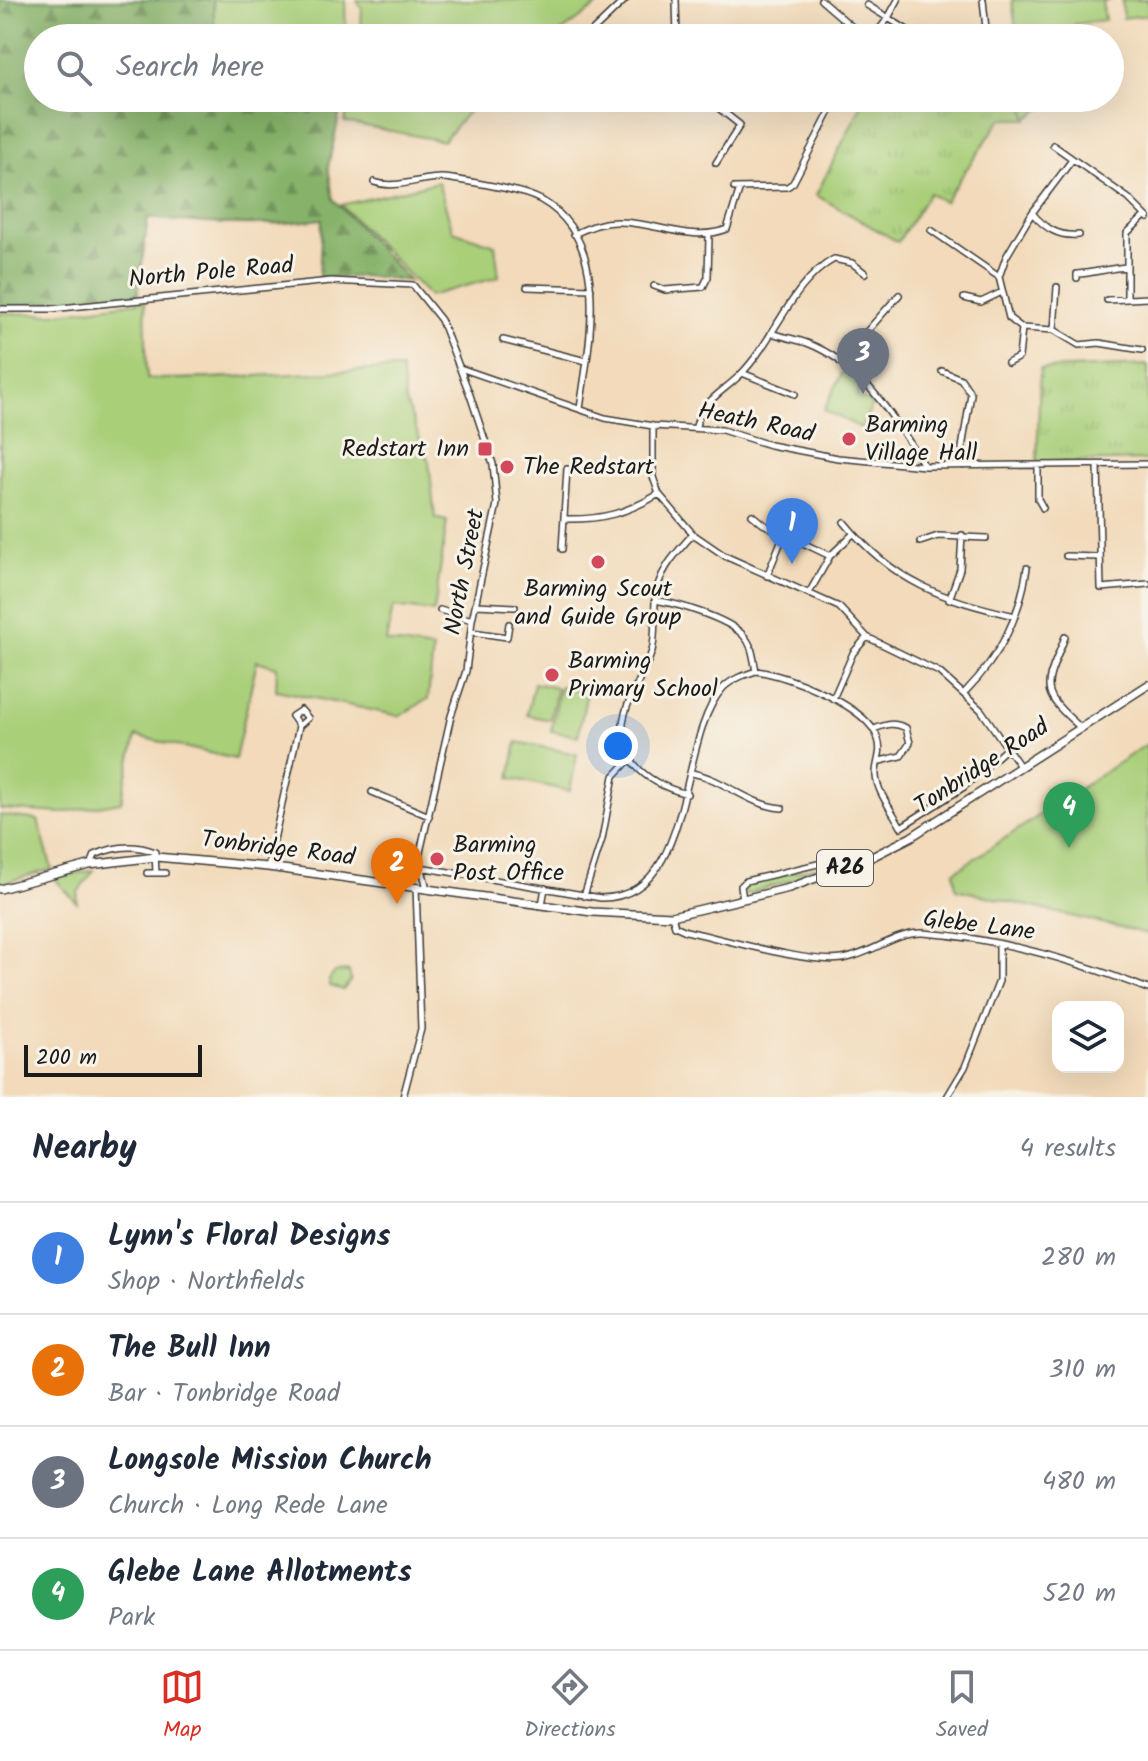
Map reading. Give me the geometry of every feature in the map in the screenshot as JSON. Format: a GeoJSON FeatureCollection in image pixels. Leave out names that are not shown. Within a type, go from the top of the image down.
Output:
{"type":"FeatureCollection","features":[{"type":"Feature","properties":{"kind":"main road","name":"Tonbridge Road"},"geometry":{"type":"LineString","coordinates":[[0,889],[91,865],[156,857],[268,867],[621,915],[672,916],[743,900],[832,873],[911,837],[1148,685]]}},
{"type":"Feature","properties":{"kind":"street"},"geometry":{"type":"LineString","coordinates":[[600,24],[625,0]]}},
{"type":"Feature","properties":{"kind":"street"},"geometry":{"type":"LineString","coordinates":[[676,0],[677,24]]}},
{"type":"Feature","properties":{"kind":"street"},"geometry":{"type":"LineString","coordinates":[[821,0],[849,24]]}},
{"type":"Feature","properties":{"kind":"street"},"geometry":{"type":"LineString","coordinates":[[883,24],[898,0]]}},
{"type":"Feature","properties":{"kind":"street"},"geometry":{"type":"LineString","coordinates":[[983,0],[986,24]]}},
{"type":"Feature","properties":{"kind":"street"},"geometry":{"type":"LineString","coordinates":[[867,5],[900,24]]}},
{"type":"Feature","properties":{"kind":"street"},"geometry":{"type":"LineString","coordinates":[[716,163],[740,125],[724,112]]}},
{"type":"Feature","properties":{"kind":"street"},"geometry":{"type":"LineString","coordinates":[[574,234],[598,224],[616,222],[709,236],[727,229],[737,188],[787,187],[793,183],[830,112]]}},
{"type":"Feature","properties":{"kind":"street"},"geometry":{"type":"LineString","coordinates":[[1053,145],[1128,198],[1147,217],[1127,233],[1127,299]]}},
{"type":"Feature","properties":{"kind":"street"},"geometry":{"type":"LineString","coordinates":[[1072,160],[1015,238],[999,277],[1009,318],[1022,328],[1054,330],[1079,345],[1106,343],[1142,350]]}},
{"type":"Feature","properties":{"kind":"street"},"geometry":{"type":"LineString","coordinates":[[374,182],[385,186],[450,178],[526,194],[554,211],[574,234],[585,261],[591,289],[580,409]]}},
{"type":"Feature","properties":{"kind":"street"},"geometry":{"type":"LineString","coordinates":[[1032,213],[1043,225],[1063,236],[1079,235]]}},
{"type":"Feature","properties":{"kind":"street"},"geometry":{"type":"LineString","coordinates":[[931,230],[999,277]]}},
{"type":"Feature","properties":{"kind":"street"},"geometry":{"type":"LineString","coordinates":[[654,286],[665,290],[703,287],[708,277],[709,236]]}},
{"type":"Feature","properties":{"kind":"street"},"geometry":{"type":"LineString","coordinates":[[696,426],[704,406],[742,373],[815,270],[834,259],[852,263],[865,273]]}},
{"type":"Feature","properties":{"kind":"street"},"geometry":{"type":"LineString","coordinates":[[1077,278],[1077,274],[1098,273],[1104,268],[1127,267]]}},
{"type":"Feature","properties":{"kind":"street","name":"North Pole Road"},"geometry":{"type":"LineString","coordinates":[[0,309],[51,309],[331,281],[393,281],[413,285],[423,294]]}},
{"type":"Feature","properties":{"kind":"street"},"geometry":{"type":"LineString","coordinates":[[527,287],[591,289]]}},
{"type":"Feature","properties":{"kind":"street"},"geometry":{"type":"LineString","coordinates":[[1054,330],[1057,287]]}},
{"type":"Feature","properties":{"kind":"street"},"geometry":{"type":"LineString","coordinates":[[964,298],[981,302],[1002,292]]}},
{"type":"Feature","properties":{"kind":"street","name":"North Street"},"geometry":{"type":"LineString","coordinates":[[405,886],[419,867],[466,671],[472,620],[497,514],[497,493],[488,446],[441,320],[423,294]]}},
{"type":"Feature","properties":{"kind":"street"},"geometry":{"type":"LineString","coordinates":[[840,362],[899,295]]}},
{"type":"Feature","properties":{"kind":"street"},"geometry":{"type":"LineString","coordinates":[[1107,300],[1148,298]]}},
{"type":"Feature","properties":{"kind":"street"},"geometry":{"type":"LineString","coordinates":[[1008,363],[1019,357],[1022,328]]}},
{"type":"Feature","properties":{"kind":"street"},"geometry":{"type":"LineString","coordinates":[[771,333],[808,344],[840,362],[874,390],[925,466]]}},
{"type":"Feature","properties":{"kind":"street"},"geometry":{"type":"LineString","coordinates":[[503,340],[586,361]]}},
{"type":"Feature","properties":{"kind":"street","name":"Heath Road"},"geometry":{"type":"LineString","coordinates":[[460,368],[605,418],[653,426],[696,426],[805,453],[925,466],[1038,468],[1148,464]]}},
{"type":"Feature","properties":{"kind":"street"},"geometry":{"type":"LineString","coordinates":[[942,371],[961,379],[971,394],[962,448],[963,466]]}},
{"type":"Feature","properties":{"kind":"street"},"geometry":{"type":"LineString","coordinates":[[742,373],[795,394]]}},
{"type":"Feature","properties":{"kind":"street"},"geometry":{"type":"LineString","coordinates":[[653,426],[652,459],[659,494],[693,534],[725,556],[839,607],[867,637],[939,672],[965,692],[1019,765]]}},
{"type":"Feature","properties":{"kind":"street"},"geometry":{"type":"LineString","coordinates":[[1098,465],[1097,557],[1101,588],[1148,584]]}},
{"type":"Feature","properties":{"kind":"street"},"geometry":{"type":"LineString","coordinates":[[1038,468],[1038,499],[1043,508]]}},
{"type":"Feature","properties":{"kind":"street"},"geometry":{"type":"LineString","coordinates":[[562,551],[567,469]]}},
{"type":"Feature","properties":{"kind":"street"},"geometry":{"type":"LineString","coordinates":[[564,519],[607,518],[634,509],[659,494]]}},
{"type":"Feature","properties":{"kind":"street"},"geometry":{"type":"LineString","coordinates":[[752,515],[830,556]]}},
{"type":"Feature","properties":{"kind":"street"},"geometry":{"type":"LineString","coordinates":[[844,522],[853,534],[904,577],[949,600],[1015,616]]}},
{"type":"Feature","properties":{"kind":"street"},"geometry":{"type":"LineString","coordinates":[[687,794],[650,781],[623,743],[622,728],[626,708],[652,651],[659,579],[673,556],[693,534]]}},
{"type":"Feature","properties":{"kind":"street"},"geometry":{"type":"LineString","coordinates":[[767,576],[784,534]]}},
{"type":"Feature","properties":{"kind":"street"},"geometry":{"type":"LineString","coordinates":[[809,593],[830,556],[853,534]]}},
{"type":"Feature","properties":{"kind":"street"},"geometry":{"type":"LineString","coordinates":[[949,600],[960,569],[962,535]]}},
{"type":"Feature","properties":{"kind":"street"},"geometry":{"type":"LineString","coordinates":[[920,542],[938,536],[986,538]]}},
{"type":"Feature","properties":{"kind":"street"},"geometry":{"type":"LineString","coordinates":[[1066,556],[1097,557]]}},
{"type":"Feature","properties":{"kind":"street"},"geometry":{"type":"LineString","coordinates":[[965,692],[1002,648],[1015,616],[1027,568]]}},
{"type":"Feature","properties":{"kind":"street"},"geometry":{"type":"LineString","coordinates":[[655,600],[691,610],[743,634],[751,646],[756,671]]}},
{"type":"Feature","properties":{"kind":"street"},"geometry":{"type":"LineString","coordinates":[[477,605],[515,607]]}},
{"type":"Feature","properties":{"kind":"street"},"geometry":{"type":"LineString","coordinates":[[440,610],[472,620]]}},
{"type":"Feature","properties":{"kind":"street"},"geometry":{"type":"LineString","coordinates":[[472,632],[507,637],[509,624]]}},
{"type":"Feature","properties":{"kind":"street"},"geometry":{"type":"LineString","coordinates":[[833,699],[853,653],[867,637]]}},
{"type":"Feature","properties":{"kind":"street"},"geometry":{"type":"LineString","coordinates":[[1065,637],[1047,680],[1049,694],[1058,708],[1081,728]]}},
{"type":"Feature","properties":{"kind":"street"},"geometry":{"type":"LineString","coordinates":[[1061,646],[1069,650]]}},
{"type":"Feature","properties":{"kind":"street"},"geometry":{"type":"LineString","coordinates":[[427,889],[419,867],[584,896],[620,898],[645,884],[669,842],[715,700],[736,678],[756,671],[854,709],[874,729],[880,761],[876,779],[901,827],[964,787],[1007,748]]}},
{"type":"Feature","properties":{"kind":"street"},"geometry":{"type":"LineString","coordinates":[[874,729],[891,723],[906,728],[909,736],[910,743],[901,756],[880,761]]}},
{"type":"Feature","properties":{"kind":"street"},"geometry":{"type":"LineString","coordinates":[[268,867],[299,726]]}},
{"type":"Feature","properties":{"kind":"street"},"geometry":{"type":"LineString","coordinates":[[584,896],[602,839],[614,776],[631,758]]}},
{"type":"Feature","properties":{"kind":"street"},"geometry":{"type":"LineString","coordinates":[[692,773],[718,781],[750,801],[782,808]]}},
{"type":"Feature","properties":{"kind":"street"},"geometry":{"type":"LineString","coordinates":[[372,792],[429,816]]}},
{"type":"Feature","properties":{"kind":"street"},"geometry":{"type":"LineString","coordinates":[[91,865],[95,855],[117,848],[142,848],[155,852],[156,873]]}},
{"type":"Feature","properties":{"kind":"street"},"geometry":{"type":"LineString","coordinates":[[743,900],[741,886],[746,881],[826,862],[832,873]]}},
{"type":"Feature","properties":{"kind":"street"},"geometry":{"type":"LineString","coordinates":[[147,873],[165,873]]}},
{"type":"Feature","properties":{"kind":"street"},"geometry":{"type":"LineString","coordinates":[[403,1097],[421,1029],[416,887]]}},
{"type":"Feature","properties":{"kind":"street"},"geometry":{"type":"LineString","coordinates":[[542,905],[545,888]]}},
{"type":"Feature","properties":{"kind":"street","name":"Glebe Lane"},"geometry":{"type":"LineString","coordinates":[[672,916],[675,926],[686,931],[821,959],[858,955],[920,933],[1044,953],[1148,989]]}},
{"type":"Feature","properties":{"kind":"street"},"geometry":{"type":"LineString","coordinates":[[947,1097],[965,1067],[999,981],[999,946]]}},
{"type":"Feature","properties":{"kind":"green space"},"geometry":{"type":"Polygon","coordinates":[[[0,0],[213,0],[214,24],[24,24],[24,112],[340,112],[328,167],[333,199],[409,281],[370,276],[319,278],[322,219],[235,224],[148,218],[138,294],[0,306],[0,0]]]}},
{"type":"Feature","properties":{"kind":"green space"},"geometry":{"type":"Polygon","coordinates":[[[213,0],[345,0],[346,24],[214,24],[213,0]]]}},
{"type":"Feature","properties":{"kind":"green space"},"geometry":{"type":"Polygon","coordinates":[[[357,0],[605,0],[572,24],[361,24],[362,9],[357,0]]]}},
{"type":"Feature","properties":{"kind":"green space"},"geometry":{"type":"Polygon","coordinates":[[[1012,0],[1111,0],[1102,2],[1105,20],[1075,24],[1015,24],[1012,0]]]}},
{"type":"Feature","properties":{"kind":"green space"},"geometry":{"type":"Polygon","coordinates":[[[1122,0],[1148,0],[1148,15],[1123,18],[1122,0]]]}},
{"type":"Feature","properties":{"kind":"green space"},"geometry":{"type":"Polygon","coordinates":[[[347,112],[468,112],[443,141],[344,122],[347,112]]]}},
{"type":"Feature","properties":{"kind":"green space"},"geometry":{"type":"Polygon","coordinates":[[[858,112],[1026,112],[1027,119],[1001,119],[944,202],[929,193],[898,242],[816,195],[858,112]]]}},
{"type":"Feature","properties":{"kind":"green space"},"geometry":{"type":"Polygon","coordinates":[[[438,182],[453,231],[495,245],[499,277],[429,296],[341,205],[438,182]]]}},
{"type":"Feature","properties":{"kind":"green space"},"geometry":{"type":"Polygon","coordinates":[[[145,301],[147,379],[401,369],[405,400],[429,462],[435,518],[447,521],[434,612],[393,607],[386,642],[433,649],[428,699],[399,716],[276,690],[277,667],[257,661],[235,759],[136,736],[121,802],[60,813],[0,809],[0,313],[52,314],[145,301]]]}},
{"type":"Feature","properties":{"kind":"green space"},"geometry":{"type":"Polygon","coordinates":[[[1148,365],[1148,460],[1037,463],[1040,369],[1148,365]]]}},
{"type":"Feature","properties":{"kind":"green space"},"geometry":{"type":"Polygon","coordinates":[[[845,367],[862,384],[857,396],[873,404],[861,428],[824,410],[845,367]]]}},
{"type":"Feature","properties":{"kind":"green space"},"geometry":{"type":"Polygon","coordinates":[[[534,683],[557,688],[550,720],[527,715],[534,683]]]}},
{"type":"Feature","properties":{"kind":"green space"},"geometry":{"type":"Polygon","coordinates":[[[560,686],[587,692],[578,736],[551,731],[560,686]]]}},
{"type":"Feature","properties":{"kind":"green space"},"geometry":{"type":"Polygon","coordinates":[[[517,742],[577,754],[570,791],[510,778],[517,742]]]}},
{"type":"Feature","properties":{"kind":"green space"},"geometry":{"type":"Polygon","coordinates":[[[1147,744],[1148,934],[956,889],[954,872],[1147,744]]]}},
{"type":"Feature","properties":{"kind":"green space"},"geometry":{"type":"Polygon","coordinates":[[[0,815],[38,820],[52,869],[0,884],[0,815]]]}},
{"type":"Feature","properties":{"kind":"green space"},"geometry":{"type":"Polygon","coordinates":[[[823,865],[827,869],[747,894],[743,889],[749,883],[823,865]]]}},
{"type":"Feature","properties":{"kind":"green space"},"geometry":{"type":"Polygon","coordinates":[[[94,870],[78,892],[77,903],[54,878],[94,870]]]}},
{"type":"Feature","properties":{"kind":"green space"},"geometry":{"type":"Polygon","coordinates":[[[349,971],[351,980],[343,990],[330,986],[329,980],[335,972],[349,971]]]}},
{"type":"Feature","properties":{"kind":"place","name":"Longsole Mission Church"},"geometry":{"type":"Point","coordinates":[863,394]}},
{"type":"Feature","properties":{"kind":"place","name":"Barming Village Hall"},"geometry":{"type":"Point","coordinates":[849,439]}},
{"type":"Feature","properties":{"kind":"place","name":"Redstart Inn"},"geometry":{"type":"Point","coordinates":[485,449]}},
{"type":"Feature","properties":{"kind":"place","name":"The Redstart"},"geometry":{"type":"Point","coordinates":[507,467]}},
{"type":"Feature","properties":{"kind":"place","name":"Barming Scout and Guide Group"},"geometry":{"type":"Point","coordinates":[598,562]}},
{"type":"Feature","properties":{"kind":"place","name":"Lynn's Floral Designs"},"geometry":{"type":"Point","coordinates":[792,564]}},
{"type":"Feature","properties":{"kind":"place","name":"Barming Primary School"},"geometry":{"type":"Point","coordinates":[552,675]}},
{"type":"Feature","properties":{"kind":"place","name":"Glebe Lane Allotments"},"geometry":{"type":"Point","coordinates":[1069,848]}},
{"type":"Feature","properties":{"kind":"place","name":"Barming Post Office"},"geometry":{"type":"Point","coordinates":[437,859]}},
{"type":"Feature","properties":{"kind":"place","name":"The Bull Inn"},"geometry":{"type":"Point","coordinates":[397,904]}}]}
